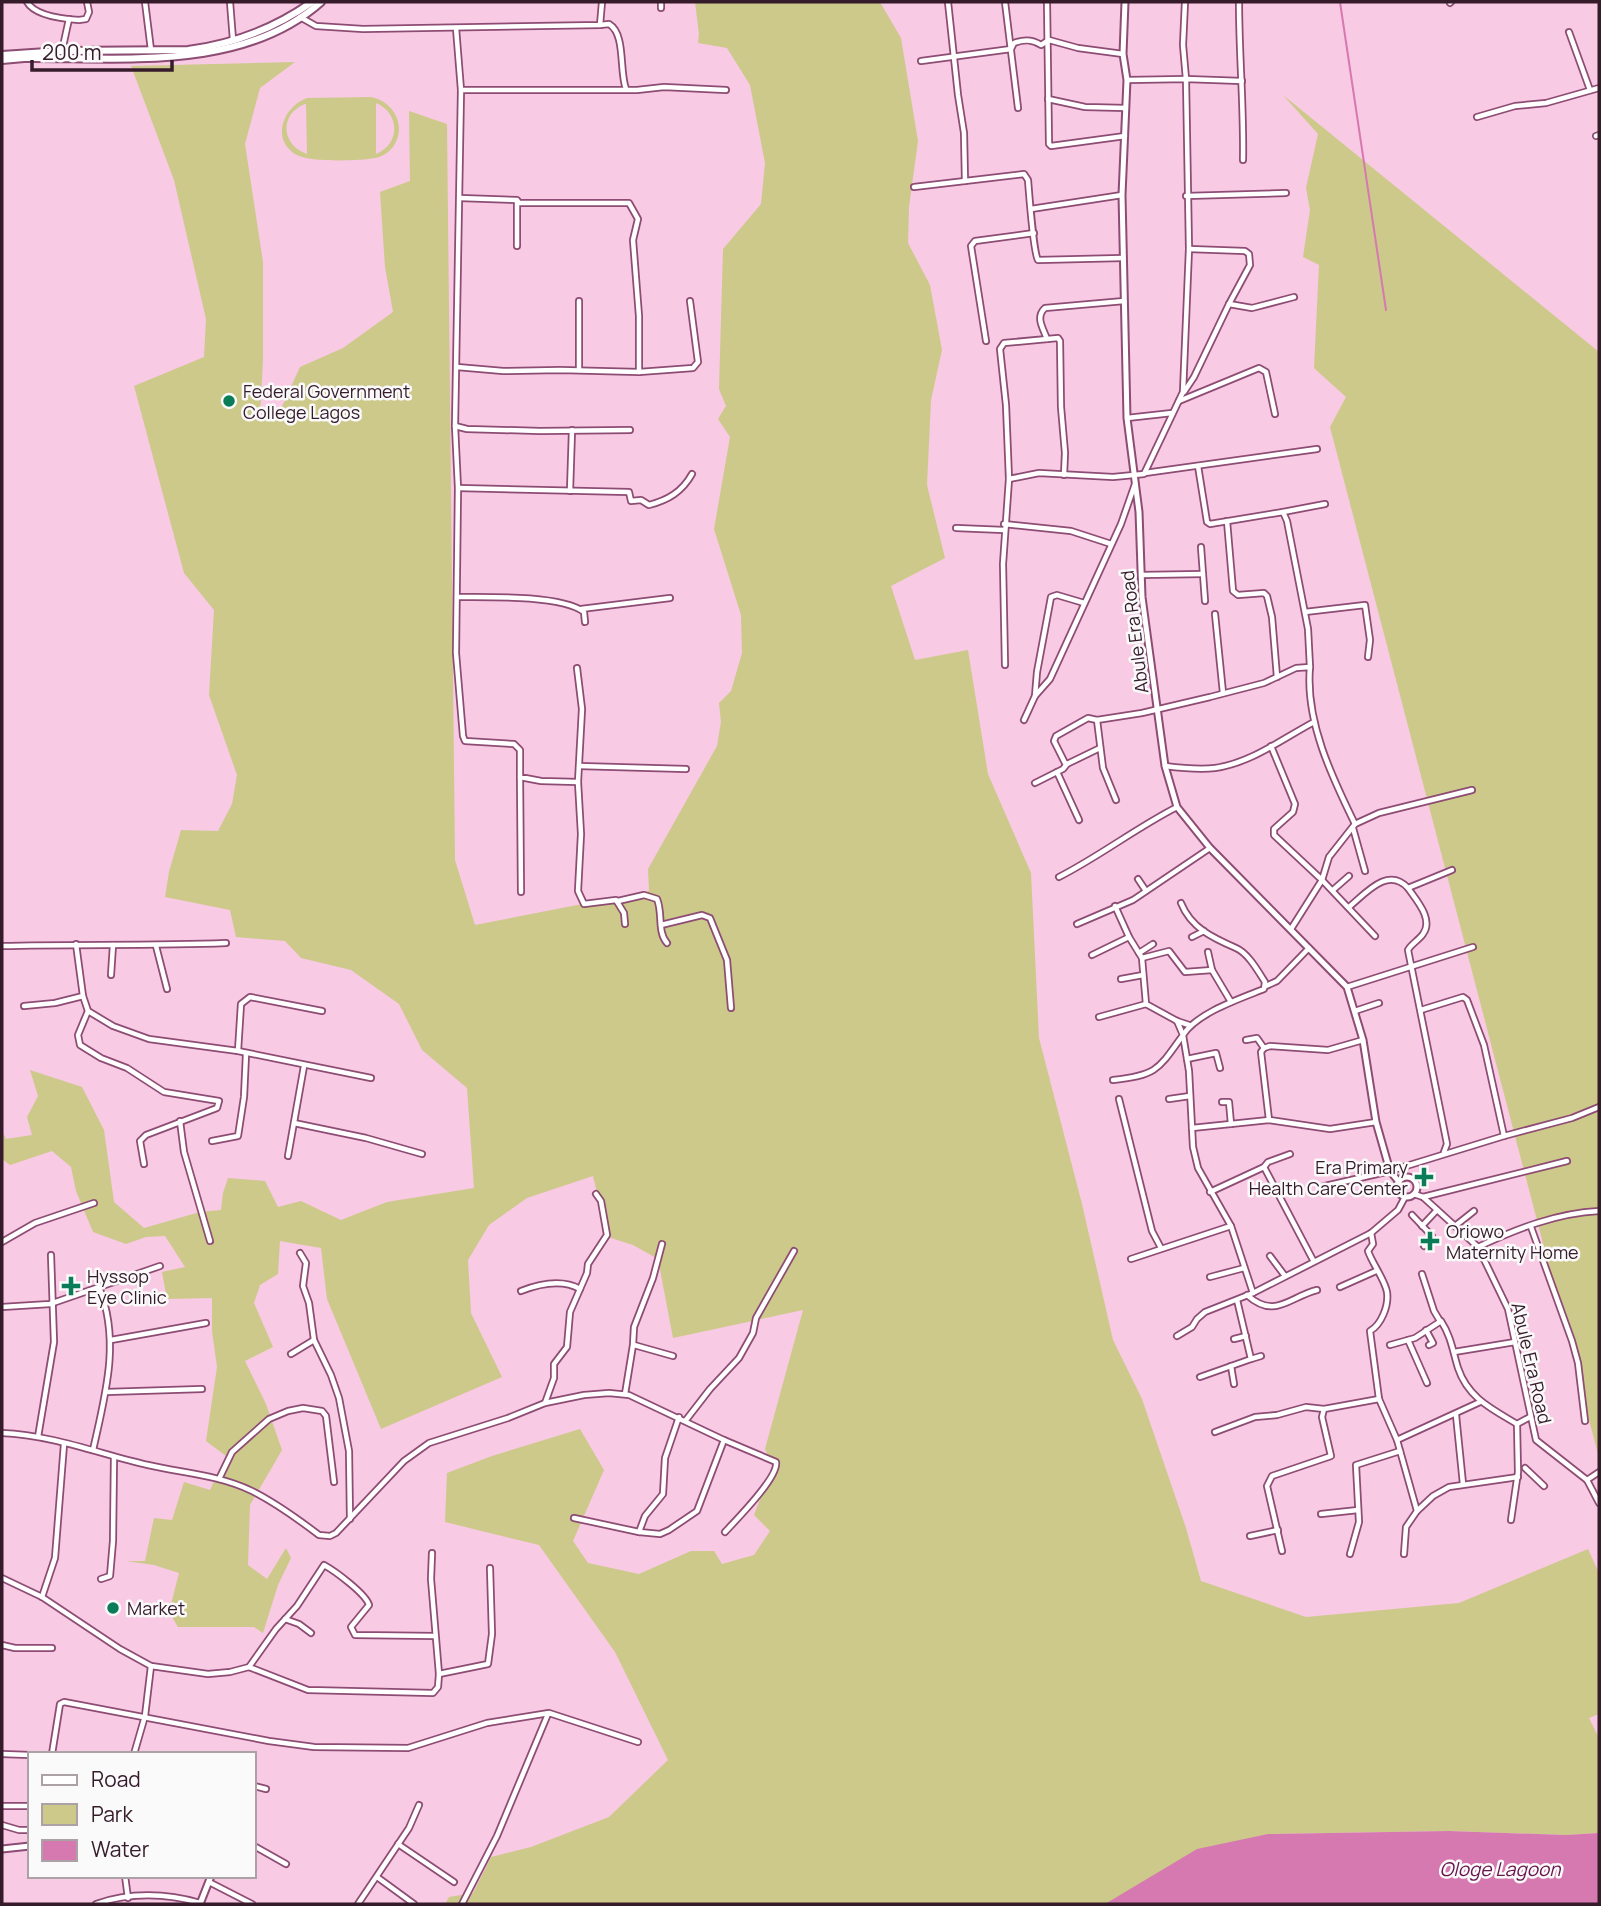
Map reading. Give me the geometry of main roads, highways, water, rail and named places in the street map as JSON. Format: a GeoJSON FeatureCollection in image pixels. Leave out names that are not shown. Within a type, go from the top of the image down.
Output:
{"type":"FeatureCollection","features":[{"type":"Feature","properties":{"kind":"main road"},"geometry":{"type":"LineString","coordinates":[[2,58],[62,51],[188,50],[267,32],[312,2]]}},
{"type":"Feature","properties":{"kind":"main road"},"geometry":{"type":"LineString","coordinates":[[2,58],[188,56],[223,50],[300,16],[321,2]]}},
{"type":"Feature","properties":{"kind":"water","name":"Ologe Lagoon"},"geometry":{"type":"Polygon","coordinates":[[[1449,1831],[1566,1835],[1599,1833],[1599,1904],[1105,1904],[1197,1849],[1268,1834],[1449,1831]]]}},
{"type":"Feature","properties":{"kind":"waterway"},"geometry":{"type":"LineString","coordinates":[[1340,2],[1386,310]]}},
{"type":"Feature","properties":{"kind":"place","name":"Federal Government College Lagos"},"geometry":{"type":"Point","coordinates":[229,401]}},
{"type":"Feature","properties":{"kind":"place","name":"Era Primary Health Care Center"},"geometry":{"type":"Point","coordinates":[1424,1177]}},
{"type":"Feature","properties":{"kind":"place","name":"Oriowo Maternity Home"},"geometry":{"type":"Point","coordinates":[1430,1241]}},
{"type":"Feature","properties":{"kind":"place","name":"Hyssop Eye Clinic"},"geometry":{"type":"Point","coordinates":[71,1286]}},
{"type":"Feature","properties":{"kind":"place","name":"Market"},"geometry":{"type":"Point","coordinates":[113,1608]}}]}
